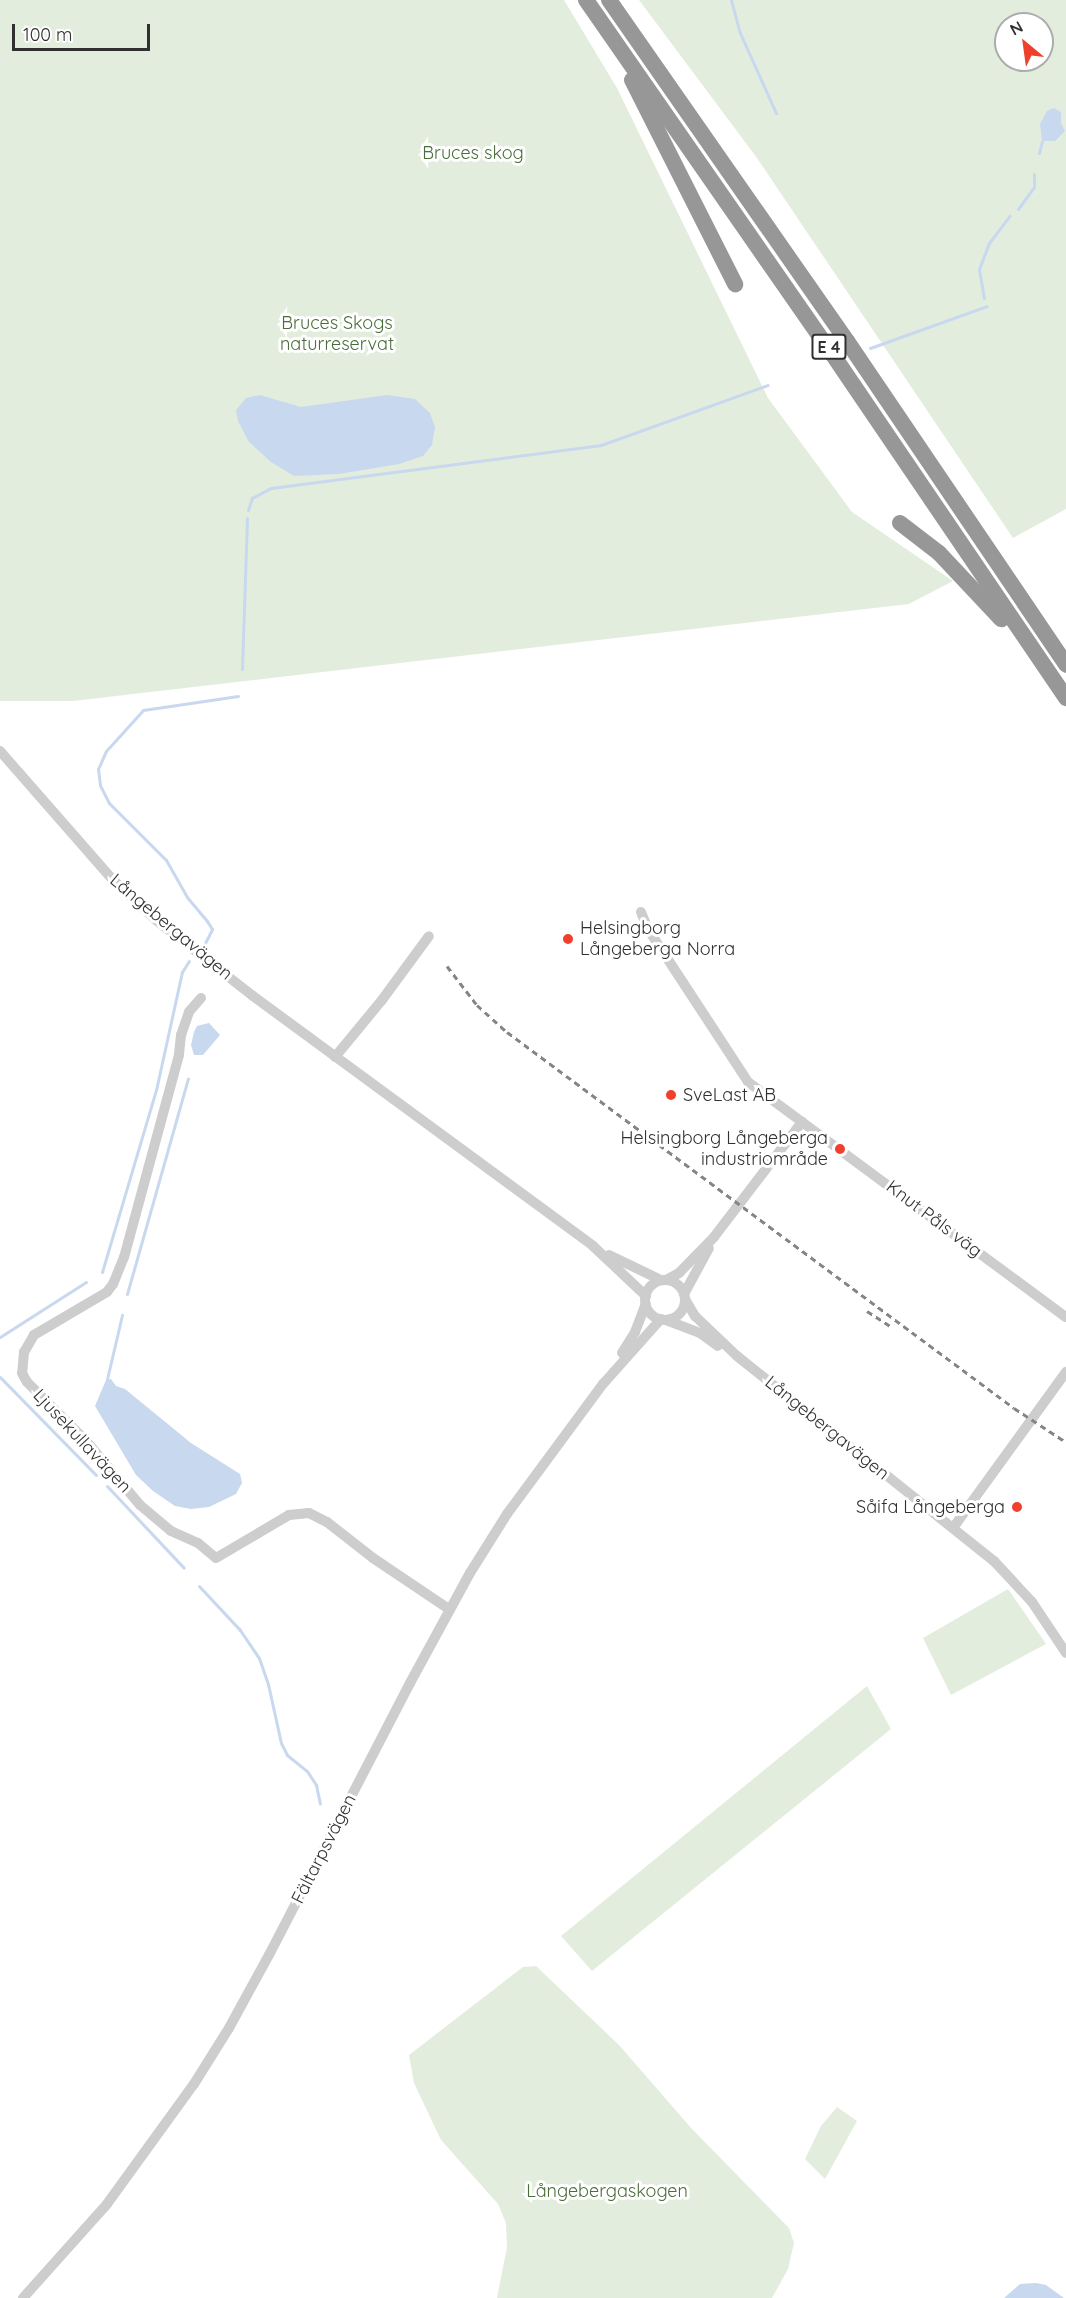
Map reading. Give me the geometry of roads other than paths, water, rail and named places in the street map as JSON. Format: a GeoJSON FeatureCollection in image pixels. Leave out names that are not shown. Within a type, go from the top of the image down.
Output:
{"type":"FeatureCollection","features":[{"type":"Feature","properties":{"kind":"highway","name":"E 4"},"geometry":{"type":"LineString","coordinates":[[586,0],[840,364],[1066,699]]}},
{"type":"Feature","properties":{"kind":"highway","name":"E 4"},"geometry":{"type":"LineString","coordinates":[[609,0],[796,267],[1066,665]]}},
{"type":"Feature","properties":{"kind":"highway"},"geometry":{"type":"LineString","coordinates":[[601,21],[735,284]]}},
{"type":"Feature","properties":{"kind":"highway"},"geometry":{"type":"LineString","coordinates":[[900,523],[939,553],[966,579],[1066,699]]}},
{"type":"Feature","properties":{"kind":"highway"},"geometry":{"type":"LineString","coordinates":[[1032,614],[1066,656]]}},
{"type":"Feature","properties":{"kind":"street","name":"Långebergavägen"},"geometry":{"type":"LineString","coordinates":[[0,752],[83,847],[139,905],[334,1057],[593,1246],[646,1300]]}},
{"type":"Feature","properties":{"kind":"street","name":"Knut Påls väg"},"geometry":{"type":"LineString","coordinates":[[640,912],[648,929],[739,1072],[748,1082],[1066,1317]]}},
{"type":"Feature","properties":{"kind":"street"},"geometry":{"type":"LineString","coordinates":[[334,1057],[382,1000],[429,936]]}},
{"type":"Feature","properties":{"kind":"street","name":"Ljusekullavägen"},"geometry":{"type":"LineString","coordinates":[[201,998],[189,1012],[181,1035],[179,1055],[130,1235],[113,1284],[107,1292],[34,1335],[24,1352],[22,1373],[27,1382],[87,1442],[140,1505],[171,1531],[198,1543],[216,1558],[289,1515],[309,1513],[327,1522],[389,1569],[449,1609]]}},
{"type":"Feature","properties":{"kind":"street"},"geometry":{"type":"LineString","coordinates":[[714,1237],[685,1297],[680,1314],[663,1319],[650,1312],[646,1300],[653,1284],[679,1273],[714,1237],[802,1122]]}},
{"type":"Feature","properties":{"kind":"street","name":"Långebergavägen"},"geometry":{"type":"LineString","coordinates":[[593,1246],[663,1280]]}},
{"type":"Feature","properties":{"kind":"street"},"geometry":{"type":"LineString","coordinates":[[663,1280],[675,1282],[685,1297]]}},
{"type":"Feature","properties":{"kind":"street","name":"Långebergavägen"},"geometry":{"type":"LineString","coordinates":[[685,1297],[695,1316],[737,1356],[994,1561],[1019,1586],[1066,1653]]}},
{"type":"Feature","properties":{"kind":"street","name":"Fältarpsvägen"},"geometry":{"type":"LineString","coordinates":[[23,2298],[107,2204],[168,2122],[215,2051],[269,1955],[449,1609],[507,1514],[603,1384],[635,1332],[646,1300]]}},
{"type":"Feature","properties":{"kind":"street","name":"Långebergavägen"},"geometry":{"type":"LineString","coordinates":[[663,1319],[700,1334],[737,1356]]}},
{"type":"Feature","properties":{"kind":"street","name":"Fältarpsvägen"},"geometry":{"type":"LineString","coordinates":[[603,1384],[663,1319]]}},
{"type":"Feature","properties":{"kind":"street"},"geometry":{"type":"LineString","coordinates":[[953,1528],[1066,1372]]}},
{"type":"Feature","properties":{"kind":"water"},"geometry":{"type":"Polygon","coordinates":[[[1054,108],[1061,112],[1061,123],[1065,131],[1055,141],[1042,141],[1040,124],[1047,111],[1054,108]]]}},
{"type":"Feature","properties":{"kind":"water"},"geometry":{"type":"Polygon","coordinates":[[[260,395],[301,407],[387,395],[415,399],[430,413],[435,427],[432,445],[423,456],[399,464],[339,474],[294,476],[271,462],[249,442],[238,421],[236,410],[246,398],[260,395]]]}},
{"type":"Feature","properties":{"kind":"water"},"geometry":{"type":"Polygon","coordinates":[[[209,1023],[220,1035],[203,1055],[194,1055],[191,1045],[194,1032],[197,1026],[209,1023]]]}},
{"type":"Feature","properties":{"kind":"water"},"geometry":{"type":"Polygon","coordinates":[[[111,1379],[116,1386],[125,1389],[191,1443],[240,1474],[242,1483],[236,1494],[209,1507],[191,1509],[175,1506],[153,1491],[136,1475],[95,1406],[106,1380],[111,1379]]]}},
{"type":"Feature","properties":{"kind":"water"},"geometry":{"type":"Polygon","coordinates":[[[1020,2284],[1046,2285],[1064,2298],[1004,2298],[1020,2284]]]}},
{"type":"Feature","properties":{"kind":"waterway"},"geometry":{"type":"LineString","coordinates":[[731,0],[740,33],[776,113]]}},
{"type":"Feature","properties":{"kind":"waterway"},"geometry":{"type":"LineString","coordinates":[[1039,153],[1042,141]]}},
{"type":"Feature","properties":{"kind":"waterway"},"geometry":{"type":"LineString","coordinates":[[1018,209],[1034,187],[1034,174]]}},
{"type":"Feature","properties":{"kind":"waterway"},"geometry":{"type":"LineString","coordinates":[[984,298],[979,269],[989,243],[1009,216]]}},
{"type":"Feature","properties":{"kind":"waterway"},"geometry":{"type":"LineString","coordinates":[[870,348],[987,306]]}},
{"type":"Feature","properties":{"kind":"waterway"},"geometry":{"type":"LineString","coordinates":[[248,510],[252,498],[271,488],[601,445],[768,385]]}},
{"type":"Feature","properties":{"kind":"waterway"},"geometry":{"type":"LineString","coordinates":[[242,669],[247,518]]}},
{"type":"Feature","properties":{"kind":"waterway"},"geometry":{"type":"LineString","coordinates":[[205,943],[212,929],[187,897],[166,860],[109,803],[100,785],[98,769],[106,751],[143,710],[238,696]]}},
{"type":"Feature","properties":{"kind":"waterway"},"geometry":{"type":"LineString","coordinates":[[102,1272],[156,1090],[182,972],[189,961]]}},
{"type":"Feature","properties":{"kind":"waterway"},"geometry":{"type":"LineString","coordinates":[[127,1294],[188,1078]]}},
{"type":"Feature","properties":{"kind":"waterway"},"geometry":{"type":"LineString","coordinates":[[0,1337],[86,1282]]}},
{"type":"Feature","properties":{"kind":"waterway"},"geometry":{"type":"LineString","coordinates":[[107,1379],[122,1315]]}},
{"type":"Feature","properties":{"kind":"waterway"},"geometry":{"type":"LineString","coordinates":[[0,1377],[96,1475]]}},
{"type":"Feature","properties":{"kind":"waterway"},"geometry":{"type":"LineString","coordinates":[[107,1486],[184,1568]]}},
{"type":"Feature","properties":{"kind":"waterway"},"geometry":{"type":"LineString","coordinates":[[199,1586],[240,1630],[259,1658],[268,1684],[281,1743],[287,1755],[307,1771],[316,1785],[320,1804]]}},
{"type":"Feature","properties":{"kind":"railway"},"geometry":{"type":"LineString","coordinates":[[447,966],[477,1005],[507,1032],[1014,1408],[1066,1442]]}},
{"type":"Feature","properties":{"kind":"railway"},"geometry":{"type":"LineString","coordinates":[[867,1311],[892,1327]]}},
{"type":"Feature","properties":{"kind":"place","name":"Helsingborg Långeberga Norra"},"geometry":{"type":"Point","coordinates":[568,939]}},
{"type":"Feature","properties":{"kind":"place","name":"SveLast AB"},"geometry":{"type":"Point","coordinates":[671,1095]}},
{"type":"Feature","properties":{"kind":"place","name":"Helsingborg Långeberga industriområde"},"geometry":{"type":"Point","coordinates":[840,1149]}},
{"type":"Feature","properties":{"kind":"place","name":"Såifa Långeberga"},"geometry":{"type":"Point","coordinates":[1017,1507]}},
{"type":"Feature","properties":{"kind":"park label","name":"Bruces skog"},"geometry":{"type":"Point","coordinates":[473,153]}},
{"type":"Feature","properties":{"kind":"park label","name":"Bruces Skogs naturreservat"},"geometry":{"type":"Point","coordinates":[337,334]}},
{"type":"Feature","properties":{"kind":"park label","name":"Långebergaskogen"},"geometry":{"type":"Point","coordinates":[607,2191]}}]}
